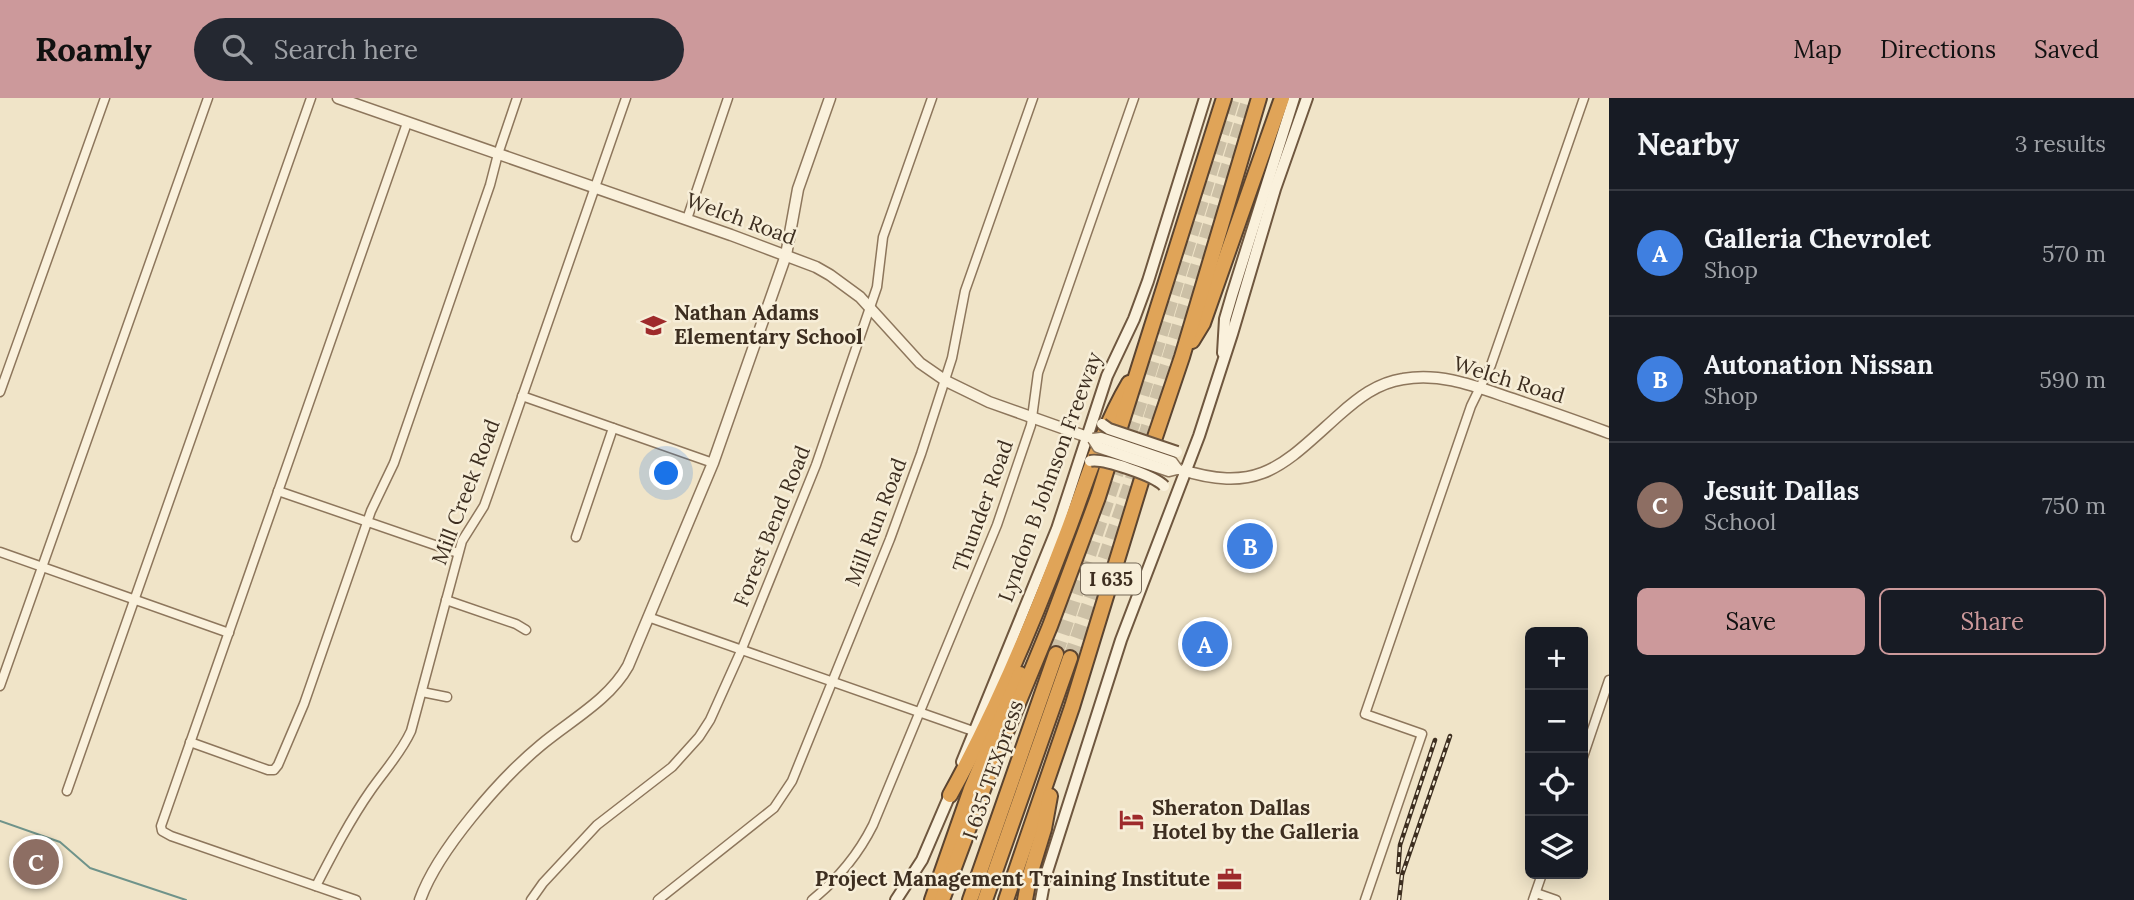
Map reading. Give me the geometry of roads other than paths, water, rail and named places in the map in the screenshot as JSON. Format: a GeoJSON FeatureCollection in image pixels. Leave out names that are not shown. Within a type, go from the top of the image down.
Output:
{"type":"FeatureCollection","features":[{"type":"Feature","properties":{"kind":"highway","name":"I 635"},"geometry":{"type":"LineString","coordinates":[[942,900],[988,776],[1051,626],[1094,508],[1224,98]]}},
{"type":"Feature","properties":{"kind":"highway","name":"I 635"},"geometry":{"type":"LineString","coordinates":[[1007,898],[1057,754],[1182,357],[1259,98]]}},
{"type":"Feature","properties":{"kind":"highway"},"geometry":{"type":"LineString","coordinates":[[1182,357],[1203,323],[1282,98]]}},
{"type":"Feature","properties":{"kind":"highway"},"geometry":{"type":"LineString","coordinates":[[950,795],[978,743],[1040,604],[1118,401],[1143,360]]}},
{"type":"Feature","properties":{"kind":"highway"},"geometry":{"type":"LineString","coordinates":[[932,900],[975,778],[1029,651],[1051,626]]}},
{"type":"Feature","properties":{"kind":"highway","name":"I 635 TEXpress"},"geometry":{"type":"LineString","coordinates":[[970,900],[1063,656],[985,900]]}},
{"type":"Feature","properties":{"kind":"highway"},"geometry":{"type":"LineString","coordinates":[[1025,900],[1044,829],[1057,754]]}},
{"type":"Feature","properties":{"kind":"highway"},"geometry":{"type":"LineString","coordinates":[[925,900],[939,877]]}},
{"type":"Feature","properties":{"kind":"main road","name":"Lyndon B Johnson Freeway"},"geometry":{"type":"LineString","coordinates":[[896,900],[922,860],[1057,529],[1090,438],[1101,395],[1148,281],[1205,98]]}},
{"type":"Feature","properties":{"kind":"main road"},"geometry":{"type":"LineString","coordinates":[[1223,359],[1225,319],[1294,98]]}},
{"type":"Feature","properties":{"kind":"main road"},"geometry":{"type":"LineString","coordinates":[[1041,900],[1045,878],[1090,733],[1121,640],[1167,521],[1181,470],[1199,436],[1275,189],[1307,98]]}},
{"type":"Feature","properties":{"kind":"main road"},"geometry":{"type":"LineString","coordinates":[[1101,395],[1098,409],[1102,424],[1109,429],[1177,452],[1188,448],[1199,436]]}},
{"type":"Feature","properties":{"kind":"main road"},"geometry":{"type":"LineString","coordinates":[[1078,468],[1090,461],[1103,461],[1156,479],[1164,486],[1168,499],[1167,521]]}},
{"type":"Feature","properties":{"kind":"street"},"geometry":{"type":"LineString","coordinates":[[0,391],[105,98]]}},
{"type":"Feature","properties":{"kind":"street"},"geometry":{"type":"LineString","coordinates":[[0,686],[208,98]]}},
{"type":"Feature","properties":{"kind":"street"},"geometry":{"type":"LineString","coordinates":[[67,791],[311,98]]}},
{"type":"Feature","properties":{"kind":"street","name":"Welch Road"},"geometry":{"type":"LineString","coordinates":[[338,98],[358,101],[407,123],[786,255],[830,275],[860,297],[920,363],[946,381],[976,397],[1031,418],[1172,462],[1181,470],[1223,479],[1243,478],[1264,472],[1290,458],[1356,400],[1374,388],[1417,377],[1435,377],[1479,388],[1609,433]]}},
{"type":"Feature","properties":{"kind":"street"},"geometry":{"type":"LineString","coordinates":[[190,743],[268,770],[274,769],[282,756],[304,704],[368,521],[394,463],[490,185],[517,98]]}},
{"type":"Feature","properties":{"kind":"street","name":"Mill Creek Road"},"geometry":{"type":"LineString","coordinates":[[316,886],[349,825],[406,742],[422,692],[458,553],[467,530],[484,506],[626,98]]}},
{"type":"Feature","properties":{"kind":"street"},"geometry":{"type":"LineString","coordinates":[[687,219],[728,98]]}},
{"type":"Feature","properties":{"kind":"street"},"geometry":{"type":"LineString","coordinates":[[420,900],[432,874],[455,839],[504,780],[538,747],[602,698],[621,678],[713,463],[786,255],[798,189],[830,98]]}},
{"type":"Feature","properties":{"kind":"street","name":"Forest Bend Road"},"geometry":{"type":"LineString","coordinates":[[531,900],[597,825],[672,768],[710,720],[812,475],[870,307],[879,276],[883,237],[932,98]]}},
{"type":"Feature","properties":{"kind":"street","name":"Mill Run Road"},"geometry":{"type":"LineString","coordinates":[[658,900],[757,823],[779,802],[788,788],[890,539],[946,381],[965,291],[1033,98]]}},
{"type":"Feature","properties":{"kind":"street","name":"Thunder Road"},"geometry":{"type":"LineString","coordinates":[[811,900],[837,877],[864,844],[997,525],[1031,425],[1038,373],[1134,98]]}},
{"type":"Feature","properties":{"kind":"street"},"geometry":{"type":"LineString","coordinates":[[1365,900],[1422,734],[1365,713],[1471,406],[1491,365],[1584,98]]}},
{"type":"Feature","properties":{"kind":"street"},"geometry":{"type":"LineString","coordinates":[[356,900],[165,834],[161,826],[407,123]]}},
{"type":"Feature","properties":{"kind":"street"},"geometry":{"type":"LineString","coordinates":[[522,396],[713,463]]}},
{"type":"Feature","properties":{"kind":"street"},"geometry":{"type":"LineString","coordinates":[[576,537],[613,428]]}},
{"type":"Feature","properties":{"kind":"street"},"geometry":{"type":"LineString","coordinates":[[278,491],[458,553]]}},
{"type":"Feature","properties":{"kind":"street"},"geometry":{"type":"LineString","coordinates":[[0,552],[229,633]]}},
{"type":"Feature","properties":{"kind":"street"},"geometry":{"type":"LineString","coordinates":[[446,600],[516,624],[526,630]]}},
{"type":"Feature","properties":{"kind":"street"},"geometry":{"type":"LineString","coordinates":[[648,617],[974,731]]}},
{"type":"Feature","properties":{"kind":"street"},"geometry":{"type":"LineString","coordinates":[[1584,753],[1609,680]]}},
{"type":"Feature","properties":{"kind":"street"},"geometry":{"type":"LineString","coordinates":[[422,692],[447,697]]}},
{"type":"Feature","properties":{"kind":"street"},"geometry":{"type":"LineString","coordinates":[[1540,879],[1534,897],[1556,900]]}},
{"type":"Feature","properties":{"kind":"waterway"},"geometry":{"type":"LineString","coordinates":[[0,821],[60,842],[90,868],[186,900]]}},
{"type":"Feature","properties":{"kind":"tunnel"},"geometry":{"type":"LineString","coordinates":[[1056,654],[1139,406],[1233,98]]}},
{"type":"Feature","properties":{"kind":"tunnel"},"geometry":{"type":"LineString","coordinates":[[1070,658],[1130,485],[1249,98]]}},
{"type":"Feature","properties":{"kind":"railway"},"geometry":{"type":"LineString","coordinates":[[1399,900],[1402,875],[1450,736]]}},
{"type":"Feature","properties":{"kind":"railway"},"geometry":{"type":"LineString","coordinates":[[1398,872],[1400,845],[1435,740]]}},
{"type":"Feature","properties":{"kind":"place","name":"Nathan Adams Elementary School"},"geometry":{"type":"Point","coordinates":[654,325]}},
{"type":"Feature","properties":{"kind":"place","name":"Autonation Nissan"},"geometry":{"type":"Point","coordinates":[1250,546]}},
{"type":"Feature","properties":{"kind":"place","name":"Galleria Chevrolet"},"geometry":{"type":"Point","coordinates":[1205,644]}},
{"type":"Feature","properties":{"kind":"place","name":"Sheraton Dallas Hotel by the Galleria"},"geometry":{"type":"Point","coordinates":[1132,820]}},
{"type":"Feature","properties":{"kind":"place","name":"Jesuit Dallas"},"geometry":{"type":"Point","coordinates":[36,862]}},
{"type":"Feature","properties":{"kind":"place","name":"Project Management Training Institute"},"geometry":{"type":"Point","coordinates":[1230,879]}}]}
